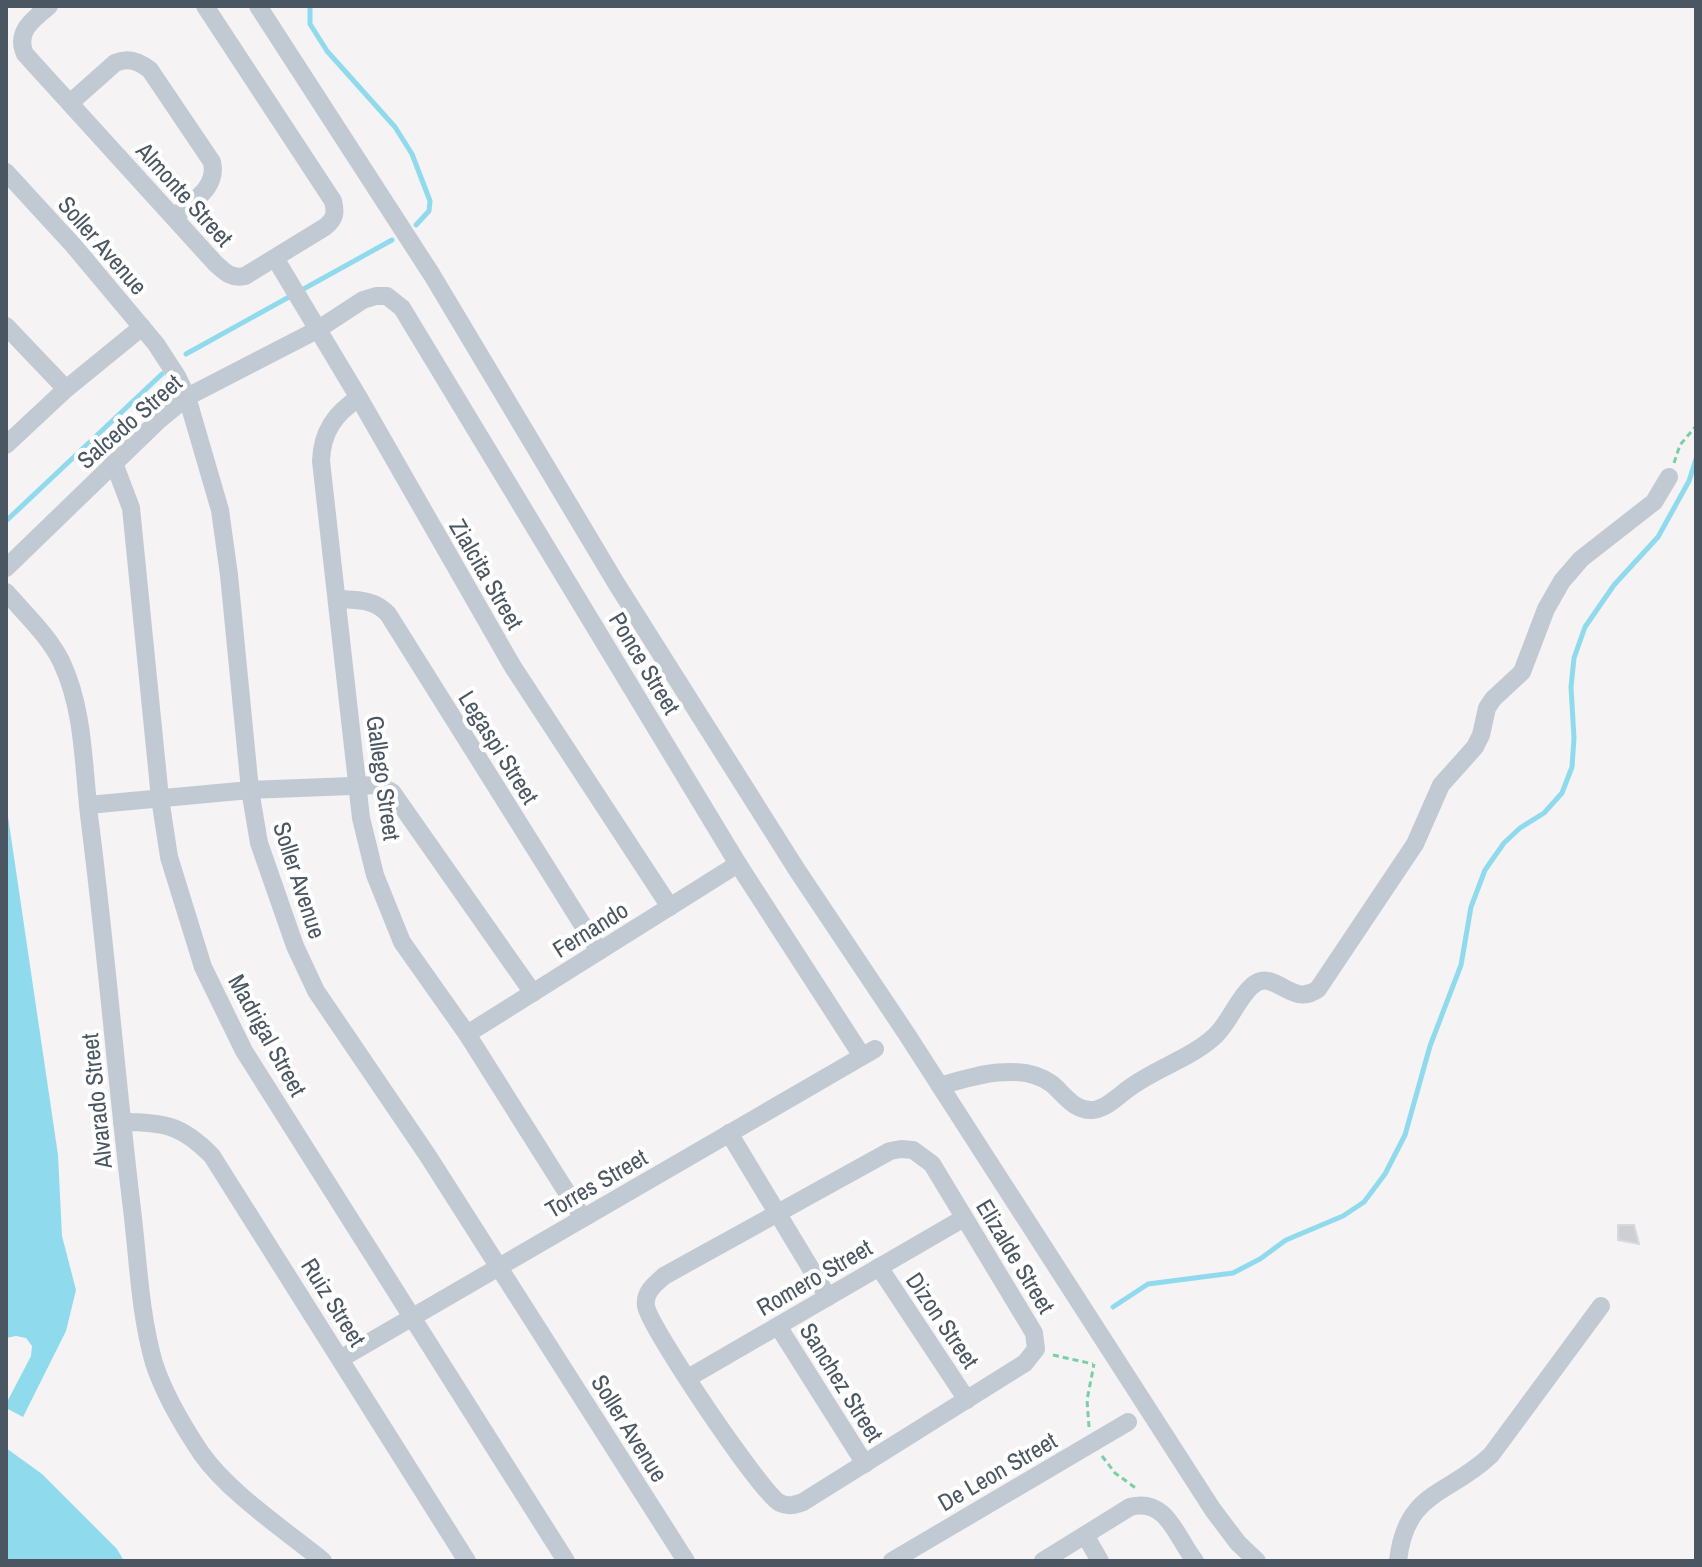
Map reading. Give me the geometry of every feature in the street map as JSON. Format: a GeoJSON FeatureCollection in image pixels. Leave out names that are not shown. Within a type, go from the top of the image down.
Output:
{"type":"FeatureCollection","features":[{"type":"Feature","properties":{"kind":"street","name":"Almonte Street"},"geometry":{"type":"LineString","coordinates":[[49,6],[25,29],[21,45],[34,66],[215,263],[231,276],[245,276],[331,222],[335,216],[333,201],[205,6]]}},
{"type":"Feature","properties":{"kind":"street"},"geometry":{"type":"LineString","coordinates":[[258,6],[432,275],[616,583],[797,870],[1213,1510],[1238,1543],[1257,1561]]}},
{"type":"Feature","properties":{"kind":"street"},"geometry":{"type":"LineString","coordinates":[[70,103],[122,60],[141,63],[150,70],[212,162],[214,173],[205,191],[174,217]]}},
{"type":"Feature","properties":{"kind":"street","name":"Soller Avenue"},"geometry":{"type":"LineString","coordinates":[[6,172],[142,327],[167,359],[187,397],[220,510],[250,790],[259,843],[273,889],[316,991],[428,1156],[686,1561]]}},
{"type":"Feature","properties":{"kind":"street","name":"Zialcita Street"},"geometry":{"type":"LineString","coordinates":[[275,258],[513,667],[670,907]]}},
{"type":"Feature","properties":{"kind":"street","name":"Salcedo Street"},"geometry":{"type":"LineString","coordinates":[[6,568],[187,397],[317,330],[363,300],[387,296]]}},
{"type":"Feature","properties":{"kind":"street","name":"Ponce Street"},"geometry":{"type":"LineString","coordinates":[[387,296],[402,308],[738,864],[869,1052]]}},
{"type":"Feature","properties":{"kind":"street"},"geometry":{"type":"LineString","coordinates":[[6,326],[66,389]]}},
{"type":"Feature","properties":{"kind":"street"},"geometry":{"type":"LineString","coordinates":[[6,445],[66,389],[142,327]]}},
{"type":"Feature","properties":{"kind":"street","name":"Gallego Street"},"geometry":{"type":"LineString","coordinates":[[359,398],[332,421],[323,441],[321,471],[366,842],[402,942],[467,1034],[583,1218]]}},
{"type":"Feature","properties":{"kind":"street","name":"Madrigal Street"},"geometry":{"type":"LineString","coordinates":[[114,463],[131,508],[160,798],[169,857],[203,967],[244,1051],[566,1561]]}},
{"type":"Feature","properties":{"kind":"street"},"geometry":{"type":"LineString","coordinates":[[940,1086],[985,1075],[1027,1073],[1052,1085],[1078,1107],[1090,1111],[1101,1108],[1141,1079],[1213,1038],[1253,985],[1261,981],[1274,982],[1302,996],[1318,989],[1415,844],[1441,785],[1475,747],[1487,708],[1522,672],[1546,609],[1562,581],[1581,559],[1654,502],[1669,477]]}},
{"type":"Feature","properties":{"kind":"street","name":"Alvarado Street"},"geometry":{"type":"LineString","coordinates":[[6,592],[45,637],[61,661],[72,689],[85,756],[122,1122],[149,1340],[165,1389],[183,1425],[216,1472],[323,1561]]}},
{"type":"Feature","properties":{"kind":"street","name":"Legaspi Street"},"geometry":{"type":"LineString","coordinates":[[338,599],[375,603],[388,614],[599,951]]}},
{"type":"Feature","properties":{"kind":"street"},"geometry":{"type":"LineString","coordinates":[[88,805],[250,790],[378,785],[392,792],[533,993]]}},
{"type":"Feature","properties":{"kind":"street","name":"Fernando"},"geometry":{"type":"LineString","coordinates":[[467,1034],[738,864]]}},
{"type":"Feature","properties":{"kind":"street","name":"Torres Street"},"geometry":{"type":"LineString","coordinates":[[342,1358],[869,1052]]}},
{"type":"Feature","properties":{"kind":"street","name":"Ruiz Street"},"geometry":{"type":"LineString","coordinates":[[122,1122],[150,1122],[184,1131],[212,1156],[467,1561]]}},
{"type":"Feature","properties":{"kind":"street"},"geometry":{"type":"LineString","coordinates":[[729,1133],[828,1297]]}},
{"type":"Feature","properties":{"kind":"street","name":"Elizalde Street"},"geometry":{"type":"LineString","coordinates":[[913,1150],[932,1164],[964,1218],[1034,1333],[1036,1349],[1025,1363],[803,1502],[791,1506],[781,1504],[764,1488],[652,1320],[646,1307],[653,1285],[664,1276],[890,1151],[913,1150]]}},
{"type":"Feature","properties":{"kind":"street","name":"Romero Street"},"geometry":{"type":"LineString","coordinates":[[688,1378],[964,1218]]}},
{"type":"Feature","properties":{"kind":"street","name":"Dizon Street"},"geometry":{"type":"LineString","coordinates":[[879,1267],[967,1400]]}},
{"type":"Feature","properties":{"kind":"street"},"geometry":{"type":"LineString","coordinates":[[1398,1561],[1400,1542],[1409,1518],[1422,1503],[1478,1467],[1491,1455],[1601,1306]]}},
{"type":"Feature","properties":{"kind":"street","name":"Sanchez Street"},"geometry":{"type":"LineString","coordinates":[[778,1326],[865,1464]]}},
{"type":"Feature","properties":{"kind":"street","name":"De Leon Street"},"geometry":{"type":"LineString","coordinates":[[892,1561],[1128,1422]]}},
{"type":"Feature","properties":{"kind":"street"},"geometry":{"type":"LineString","coordinates":[[1043,1561],[1130,1507],[1142,1504],[1153,1506],[1167,1518],[1195,1561]]}},
{"type":"Feature","properties":{"kind":"street"},"geometry":{"type":"LineString","coordinates":[[1085,1535],[1100,1561]]}},
{"type":"Feature","properties":{"kind":"path"},"geometry":{"type":"LineString","coordinates":[[1669,477],[1680,445],[1696,426]]}},
{"type":"Feature","properties":{"kind":"path"},"geometry":{"type":"LineString","coordinates":[[1036,1349],[1094,1364]]}},
{"type":"Feature","properties":{"kind":"water"},"geometry":{"type":"Polygon","coordinates":[[[6,803],[58,1155],[62,1236],[76,1290],[66,1331],[23,1417],[6,1408],[31,1356],[32,1346],[26,1338],[6,1338],[6,803]]]}},
{"type":"Feature","properties":{"kind":"water"},"geometry":{"type":"Polygon","coordinates":[[[6,1448],[42,1474],[117,1549],[124,1561],[6,1561],[6,1448]]]}},
{"type":"Feature","properties":{"kind":"building"},"geometry":{"type":"Polygon","coordinates":[[[1618,1225],[1634,1225],[1639,1244],[1618,1240],[1618,1225]]]}},
{"type":"Feature","properties":{"kind":"waterway"},"geometry":{"type":"LineString","coordinates":[[310,6],[310,24],[327,51],[395,127],[412,154],[430,201],[429,211],[416,225]]}},
{"type":"Feature","properties":{"kind":"waterway"},"geometry":{"type":"LineString","coordinates":[[186,354],[392,240]]}},
{"type":"Feature","properties":{"kind":"waterway"},"geometry":{"type":"LineString","coordinates":[[6,521],[162,374]]}},
{"type":"Feature","properties":{"kind":"waterway"},"geometry":{"type":"LineString","coordinates":[[1113,1307],[1148,1284],[1233,1273],[1286,1240],[1343,1216],[1364,1202],[1385,1174],[1405,1135],[1430,1046],[1461,965],[1471,907],[1485,870],[1504,843],[1544,813],[1562,793],[1572,767],[1571,687],[1574,658],[1585,627],[1614,585],[1658,537],[1689,481],[1696,459]]}}]}
